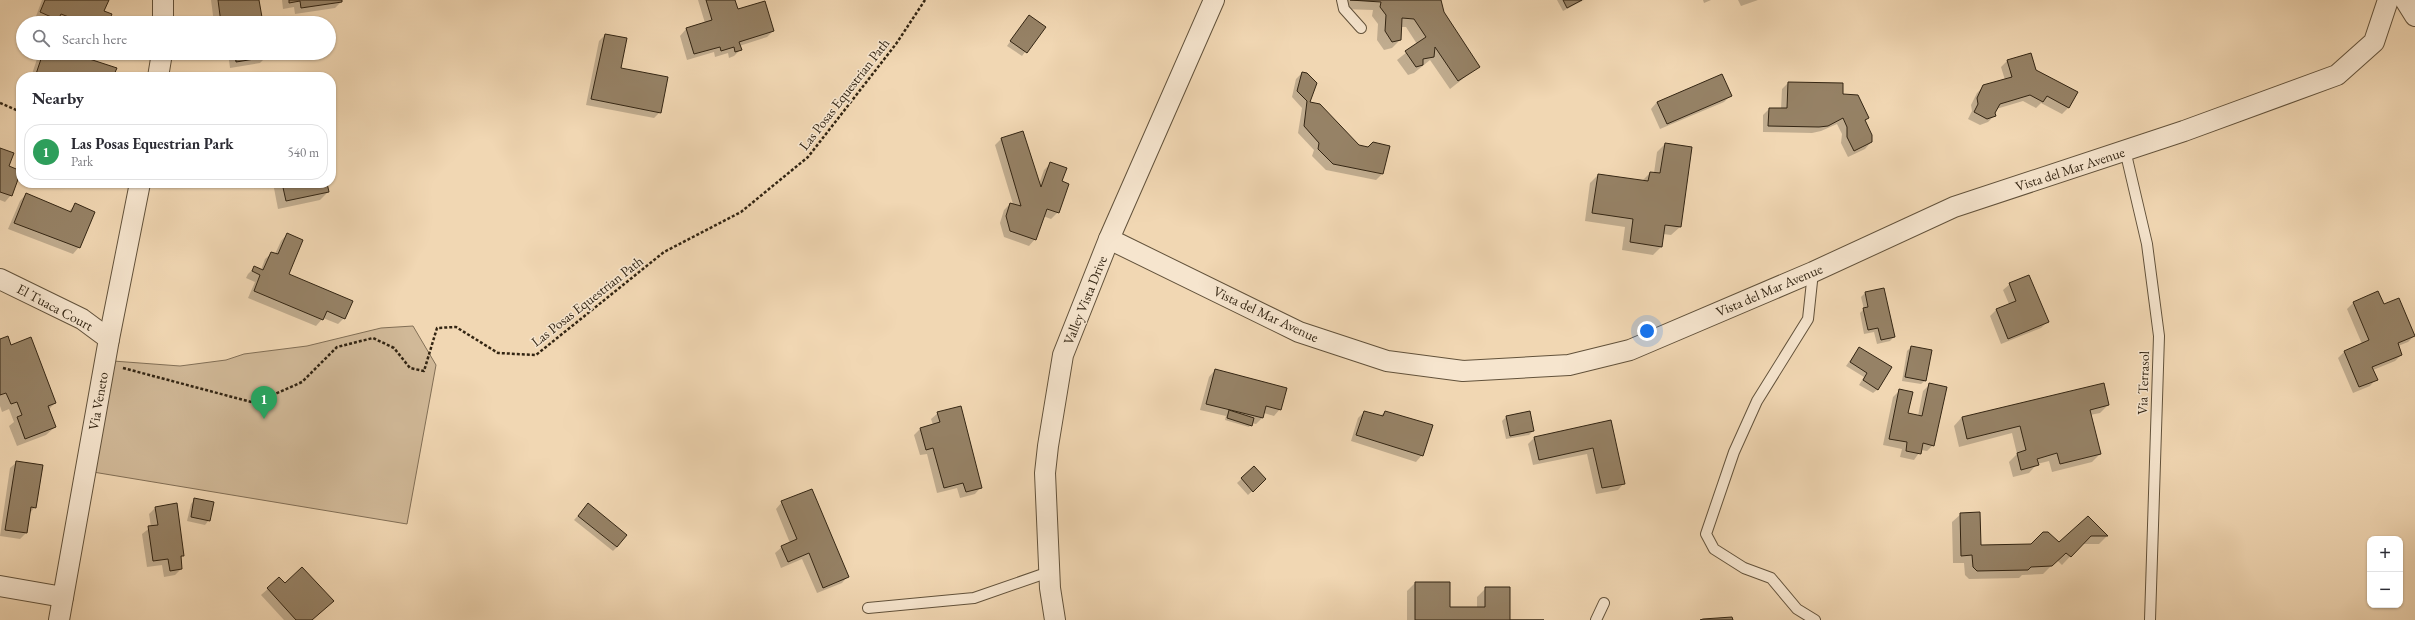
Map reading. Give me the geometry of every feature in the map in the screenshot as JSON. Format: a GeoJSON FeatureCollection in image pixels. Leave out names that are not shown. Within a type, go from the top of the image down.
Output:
{"type":"FeatureCollection","features":[{"type":"Feature","properties":{"kind":"street"},"geometry":{"type":"LineString","coordinates":[[163,0],[163,16]]}},
{"type":"Feature","properties":{"kind":"street","name":"Valley Vista Drive"},"geometry":{"type":"LineString","coordinates":[[1055,620],[1049,572],[1045,473],[1063,355],[1109,239],[1214,0]]}},
{"type":"Feature","properties":{"kind":"street","name":"Vista del Mar Avenue"},"geometry":{"type":"LineString","coordinates":[[1109,239],[1298,332],[1387,361],[1463,371],[1570,365],[1630,350],[1812,272],[1954,207],[2125,150],[2337,75],[2374,42],[2388,0]]}},
{"type":"Feature","properties":{"kind":"street"},"geometry":{"type":"LineString","coordinates":[[2405,0],[2415,16]]}},
{"type":"Feature","properties":{"kind":"street"},"geometry":{"type":"LineString","coordinates":[[159,72],[161,60]]}},
{"type":"Feature","properties":{"kind":"street","name":"Via Veneto"},"geometry":{"type":"LineString","coordinates":[[59,620],[104,365],[139,188]]}},
{"type":"Feature","properties":{"kind":"street","name":"El Tuaca Court"},"geometry":{"type":"LineString","coordinates":[[0,279],[82,319],[109,339]]}},
{"type":"Feature","properties":{"kind":"street"},"geometry":{"type":"LineString","coordinates":[[0,586],[63,597]]}},
{"type":"Feature","properties":{"kind":"lane"},"geometry":{"type":"LineString","coordinates":[[1342,0],[1344,9],[1361,28]]}},
{"type":"Feature","properties":{"kind":"lane","name":"Via Terrasol"},"geometry":{"type":"LineString","coordinates":[[2125,150],[2146,244],[2159,336],[2150,620]]}},
{"type":"Feature","properties":{"kind":"lane"},"geometry":{"type":"LineString","coordinates":[[1812,272],[1808,319],[1757,401],[1734,452],[1706,534],[1714,549],[1744,568],[1771,578],[1797,609],[1815,620]]}},
{"type":"Feature","properties":{"kind":"lane"},"geometry":{"type":"LineString","coordinates":[[868,608],[974,598],[1049,572]]}},
{"type":"Feature","properties":{"kind":"lane"},"geometry":{"type":"LineString","coordinates":[[1596,620],[1604,603]]}},
{"type":"Feature","properties":{"kind":"path","name":"Las Posas Equestrian Path"},"geometry":{"type":"LineString","coordinates":[[104,365],[123,368],[255,403],[302,382],[337,347],[373,338],[394,348],[410,368],[424,370],[437,328],[456,327],[498,353],[536,355],[664,252],[741,212],[808,157],[896,44],[924,0]]}},
{"type":"Feature","properties":{"kind":"path"},"geometry":{"type":"LineString","coordinates":[[0,103],[16,110]]}},
{"type":"Feature","properties":{"kind":"shaded area"},"geometry":{"type":"Polygon","coordinates":[[[413,326],[436,365],[407,524],[93,472],[113,361],[180,366],[226,360],[244,354],[307,346],[381,328],[413,326]]]}},
{"type":"Feature","properties":{"kind":"building"},"geometry":{"type":"Polygon","coordinates":[[[45,0],[109,0],[104,11],[112,14],[111,16],[66,16],[61,14],[60,16],[49,16],[40,12],[45,0]]]}},
{"type":"Feature","properties":{"kind":"building"},"geometry":{"type":"Polygon","coordinates":[[[218,0],[259,0],[262,16],[220,16],[218,0]]]}},
{"type":"Feature","properties":{"kind":"building"},"geometry":{"type":"Polygon","coordinates":[[[289,0],[342,0],[342,2],[301,8],[300,1],[289,3],[289,0]]]}},
{"type":"Feature","properties":{"kind":"building"},"geometry":{"type":"Polygon","coordinates":[[[706,0],[735,0],[738,9],[765,1],[774,31],[739,42],[742,50],[735,52],[734,47],[721,51],[720,47],[694,54],[686,28],[712,20],[706,0]]]}},
{"type":"Feature","properties":{"kind":"building"},"geometry":{"type":"Polygon","coordinates":[[[1350,0],[1441,0],[1444,12],[1480,67],[1458,81],[1435,47],[1434,57],[1423,59],[1423,65],[1416,67],[1405,51],[1426,37],[1414,19],[1402,18],[1401,40],[1392,42],[1385,31],[1386,15],[1380,7],[1381,2],[1350,0]]]}},
{"type":"Feature","properties":{"kind":"building"},"geometry":{"type":"Polygon","coordinates":[[[1563,0],[1582,0],[1567,8],[1563,0]]]}},
{"type":"Feature","properties":{"kind":"building"},"geometry":{"type":"Polygon","coordinates":[[[1029,15],[1046,27],[1027,53],[1010,41],[1029,15]]]}},
{"type":"Feature","properties":{"kind":"building"},"geometry":{"type":"Polygon","coordinates":[[[605,34],[627,38],[621,68],[668,77],[661,113],[591,99],[605,34]]]}},
{"type":"Feature","properties":{"kind":"building"},"geometry":{"type":"Polygon","coordinates":[[[2031,53],[2036,70],[2078,92],[2069,108],[2047,96],[2043,102],[2030,95],[2000,104],[1995,113],[1996,116],[1987,119],[1974,112],[1978,104],[1977,98],[1983,85],[2012,77],[2007,60],[2031,53]]]}},
{"type":"Feature","properties":{"kind":"building"},"geometry":{"type":"Polygon","coordinates":[[[41,60],[92,60],[117,68],[115,72],[37,72],[41,60]]]}},
{"type":"Feature","properties":{"kind":"building"},"geometry":{"type":"Polygon","coordinates":[[[236,60],[248,60],[236,62],[236,60]]]}},
{"type":"Feature","properties":{"kind":"building"},"geometry":{"type":"Polygon","coordinates":[[[1302,72],[1307,73],[1317,83],[1310,102],[1320,104],[1359,145],[1368,147],[1373,142],[1390,146],[1383,174],[1333,164],[1318,149],[1319,143],[1304,126],[1307,101],[1297,91],[1302,72]]]}},
{"type":"Feature","properties":{"kind":"building"},"geometry":{"type":"Polygon","coordinates":[[[1722,74],[1732,96],[1667,124],[1657,102],[1722,74]]]}},
{"type":"Feature","properties":{"kind":"building"},"geometry":{"type":"Polygon","coordinates":[[[1788,82],[1843,83],[1843,94],[1858,95],[1869,118],[1865,120],[1872,135],[1872,142],[1854,151],[1847,137],[1847,127],[1843,118],[1828,126],[1819,127],[1768,126],[1769,108],[1787,108],[1788,82]]]}},
{"type":"Feature","properties":{"kind":"building"},"geometry":{"type":"Polygon","coordinates":[[[1023,131],[1041,187],[1050,162],[1067,168],[1062,181],[1069,184],[1059,213],[1047,209],[1036,240],[1010,231],[1006,216],[1010,203],[1021,206],[1001,138],[1023,131]]]}},
{"type":"Feature","properties":{"kind":"building"},"geometry":{"type":"Polygon","coordinates":[[[1665,143],[1692,147],[1681,227],[1665,225],[1662,247],[1630,242],[1633,219],[1592,213],[1598,174],[1648,181],[1650,172],[1660,173],[1665,143]]]}},
{"type":"Feature","properties":{"kind":"building"},"geometry":{"type":"Polygon","coordinates":[[[0,148],[14,153],[9,166],[16,169],[16,185],[12,196],[0,192],[0,148]]]}},
{"type":"Feature","properties":{"kind":"building"},"geometry":{"type":"Polygon","coordinates":[[[283,188],[328,188],[329,192],[286,201],[283,188]]]}},
{"type":"Feature","properties":{"kind":"building"},"geometry":{"type":"Polygon","coordinates":[[[26,193],[71,212],[75,203],[95,212],[80,248],[14,223],[26,193]]]}},
{"type":"Feature","properties":{"kind":"building"},"geometry":{"type":"Polygon","coordinates":[[[287,233],[303,240],[289,274],[353,301],[345,319],[327,311],[323,320],[254,291],[260,275],[252,271],[254,266],[263,270],[271,252],[278,254],[287,233]]]}},
{"type":"Feature","properties":{"kind":"building"},"geometry":{"type":"Polygon","coordinates":[[[2029,275],[2049,322],[2008,339],[1996,309],[2016,301],[2009,283],[2029,275]]]}},
{"type":"Feature","properties":{"kind":"building"},"geometry":{"type":"Polygon","coordinates":[[[1884,288],[1895,337],[1881,340],[1878,328],[1868,330],[1863,308],[1868,307],[1865,292],[1884,288]]]}},
{"type":"Feature","properties":{"kind":"building"},"geometry":{"type":"Polygon","coordinates":[[[2378,291],[2384,304],[2399,298],[2415,336],[2398,343],[2402,355],[2372,367],[2378,380],[2359,387],[2344,351],[2369,340],[2353,302],[2378,291]]]}},
{"type":"Feature","properties":{"kind":"building"},"geometry":{"type":"Polygon","coordinates":[[[8,336],[11,345],[31,337],[56,403],[48,406],[56,427],[25,439],[17,417],[22,415],[17,402],[11,404],[6,393],[0,395],[0,339],[8,336]]]}},
{"type":"Feature","properties":{"kind":"building"},"geometry":{"type":"Polygon","coordinates":[[[1911,346],[1932,350],[1926,381],[1905,377],[1911,346]]]}},
{"type":"Feature","properties":{"kind":"building"},"geometry":{"type":"Polygon","coordinates":[[[1859,347],[1892,367],[1878,390],[1863,380],[1867,373],[1850,362],[1859,347]]]}},
{"type":"Feature","properties":{"kind":"building"},"geometry":{"type":"Polygon","coordinates":[[[1215,369],[1287,388],[1281,410],[1266,406],[1263,418],[1206,404],[1215,369]]]}},
{"type":"Feature","properties":{"kind":"building"},"geometry":{"type":"Polygon","coordinates":[[[1929,383],[1947,387],[1934,446],[1923,443],[1921,454],[1906,451],[1907,442],[1889,439],[1899,389],[1913,392],[1908,413],[1922,416],[1929,383]]]}},
{"type":"Feature","properties":{"kind":"building"},"geometry":{"type":"Polygon","coordinates":[[[2104,383],[2109,405],[2090,410],[2101,454],[2060,464],[2057,453],[2037,459],[2039,465],[2021,470],[2017,453],[2026,450],[2020,426],[1967,439],[1962,417],[2104,383]]]}},
{"type":"Feature","properties":{"kind":"building"},"geometry":{"type":"Polygon","coordinates":[[[961,406],[982,488],[966,492],[963,483],[944,488],[933,448],[926,450],[920,428],[940,422],[937,412],[961,406]]]}},
{"type":"Feature","properties":{"kind":"building"},"geometry":{"type":"Polygon","coordinates":[[[1229,410],[1254,418],[1252,426],[1227,418],[1229,410]]]}},
{"type":"Feature","properties":{"kind":"building"},"geometry":{"type":"Polygon","coordinates":[[[1364,411],[1383,416],[1385,411],[1433,425],[1423,456],[1356,435],[1364,411]]]}},
{"type":"Feature","properties":{"kind":"building"},"geometry":{"type":"Polygon","coordinates":[[[1530,411],[1534,431],[1510,436],[1506,416],[1530,411]]]}},
{"type":"Feature","properties":{"kind":"building"},"geometry":{"type":"Polygon","coordinates":[[[1611,420],[1625,484],[1602,488],[1593,448],[1539,460],[1534,437],[1611,420]]]}},
{"type":"Feature","properties":{"kind":"building"},"geometry":{"type":"Polygon","coordinates":[[[16,461],[43,465],[36,508],[31,507],[27,533],[5,530],[16,461]]]}},
{"type":"Feature","properties":{"kind":"building"},"geometry":{"type":"Polygon","coordinates":[[[1254,466],[1266,479],[1253,492],[1241,478],[1254,466]]]}},
{"type":"Feature","properties":{"kind":"building"},"geometry":{"type":"Polygon","coordinates":[[[812,489],[849,577],[823,588],[809,553],[788,562],[781,546],[797,539],[781,501],[812,489]]]}},
{"type":"Feature","properties":{"kind":"building"},"geometry":{"type":"Polygon","coordinates":[[[194,498],[214,502],[210,521],[191,517],[194,498]]]}},
{"type":"Feature","properties":{"kind":"building"},"geometry":{"type":"Polygon","coordinates":[[[177,503],[184,556],[181,556],[182,569],[170,571],[168,559],[153,561],[148,526],[158,525],[155,507],[177,503]]]}},
{"type":"Feature","properties":{"kind":"building"},"geometry":{"type":"Polygon","coordinates":[[[588,503],[627,535],[617,547],[578,516],[588,503]]]}},
{"type":"Feature","properties":{"kind":"building"},"geometry":{"type":"Polygon","coordinates":[[[1980,512],[1981,545],[2031,544],[2043,532],[2048,532],[2059,542],[2088,516],[2108,536],[2091,536],[2071,557],[2066,553],[2052,566],[2031,567],[2028,570],[1977,571],[1973,567],[1972,555],[1961,556],[1960,513],[1980,512]]]}},
{"type":"Feature","properties":{"kind":"building"},"geometry":{"type":"Polygon","coordinates":[[[302,567],[334,601],[312,620],[296,620],[267,588],[279,577],[285,583],[302,567]]]}},
{"type":"Feature","properties":{"kind":"building"},"geometry":{"type":"Polygon","coordinates":[[[1415,582],[1450,582],[1450,607],[1485,607],[1485,587],[1510,587],[1510,620],[1415,620],[1415,582]]]}},
{"type":"Feature","properties":{"kind":"building"},"geometry":{"type":"Polygon","coordinates":[[[1732,617],[1733,620],[1700,620],[1703,619],[1732,617]]]}},
{"type":"Feature","properties":{"kind":"place","name":"Las Posas Equestrian Park"},"geometry":{"type":"Point","coordinates":[264,419]}}]}
